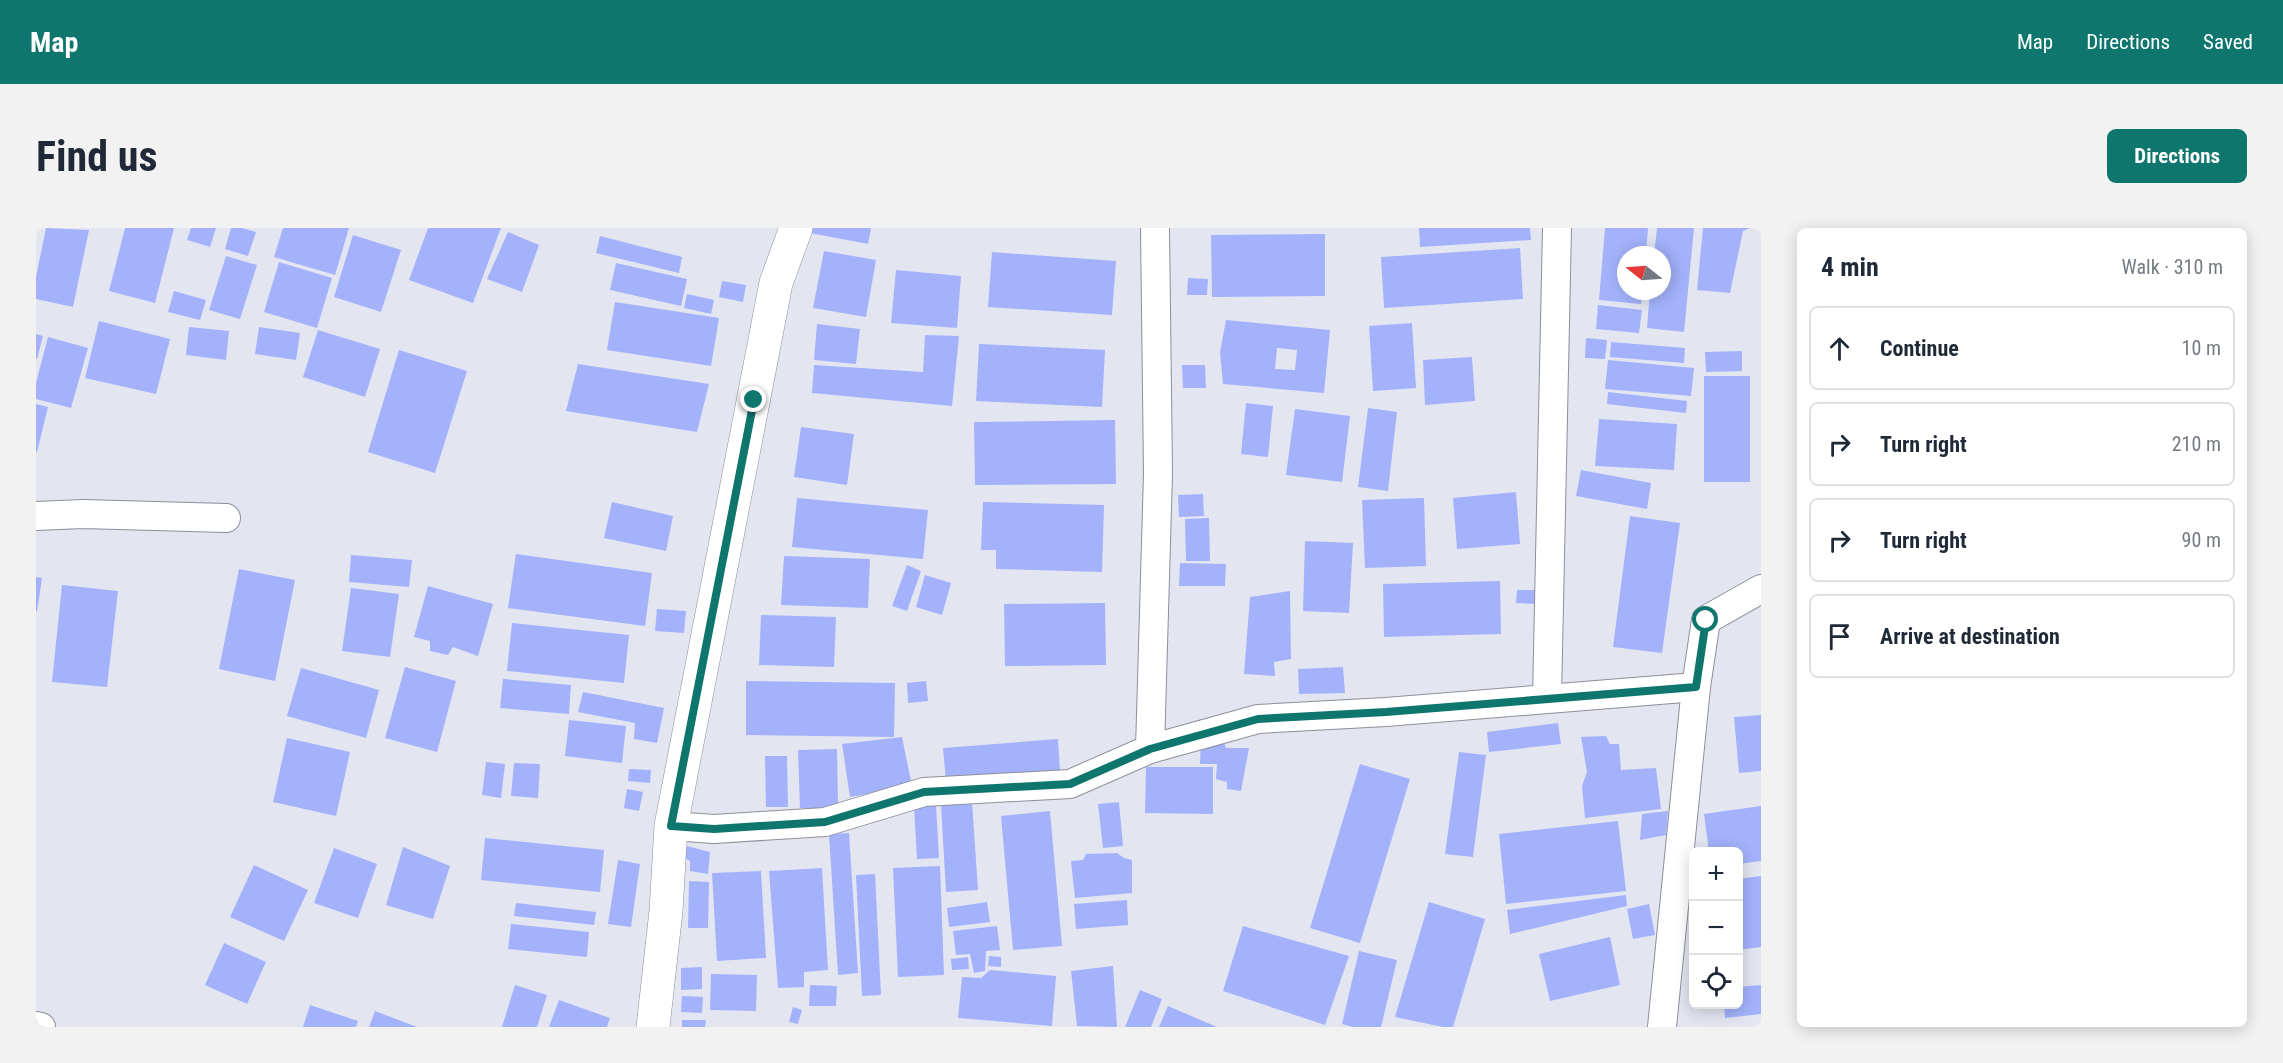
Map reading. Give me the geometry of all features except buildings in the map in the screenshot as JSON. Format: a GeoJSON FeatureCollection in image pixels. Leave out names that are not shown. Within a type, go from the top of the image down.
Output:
{"type":"FeatureCollection","features":[{"type":"Feature","properties":{"kind":"street"},"geometry":{"type":"LineString","coordinates":[[653,1027],[666,911],[671,826],[776,283],[796,228]]}},
{"type":"Feature","properties":{"kind":"street"},"geometry":{"type":"LineString","coordinates":[[1150,749],[1158,474],[1155,228]]}},
{"type":"Feature","properties":{"kind":"street"},"geometry":{"type":"LineString","coordinates":[[1547,698],[1557,228]]}},
{"type":"Feature","properties":{"kind":"street"},"geometry":{"type":"LineString","coordinates":[[36,516],[83,514],[226,518]]}},
{"type":"Feature","properties":{"kind":"street"},"geometry":{"type":"LineString","coordinates":[[1662,1027],[1696,687],[1706,620],[1761,589]]}},
{"type":"Feature","properties":{"kind":"street"},"geometry":{"type":"LineString","coordinates":[[671,826],[714,829],[825,822],[924,792],[1070,784],[1150,749],[1258,719],[1386,712],[1696,687]]}},
{"type":"Feature","properties":{"kind":"street"},"geometry":{"type":"LineString","coordinates":[[36,1026],[41,1027]]}},
{"type":"Feature","properties":{"kind":"route"},"geometry":{"type":"LineString","coordinates":[[754,400],[671,826],[714,829],[825,822],[924,792],[1070,784],[1150,749],[1258,719],[1386,712],[1696,687],[1706,620]]}}]}
